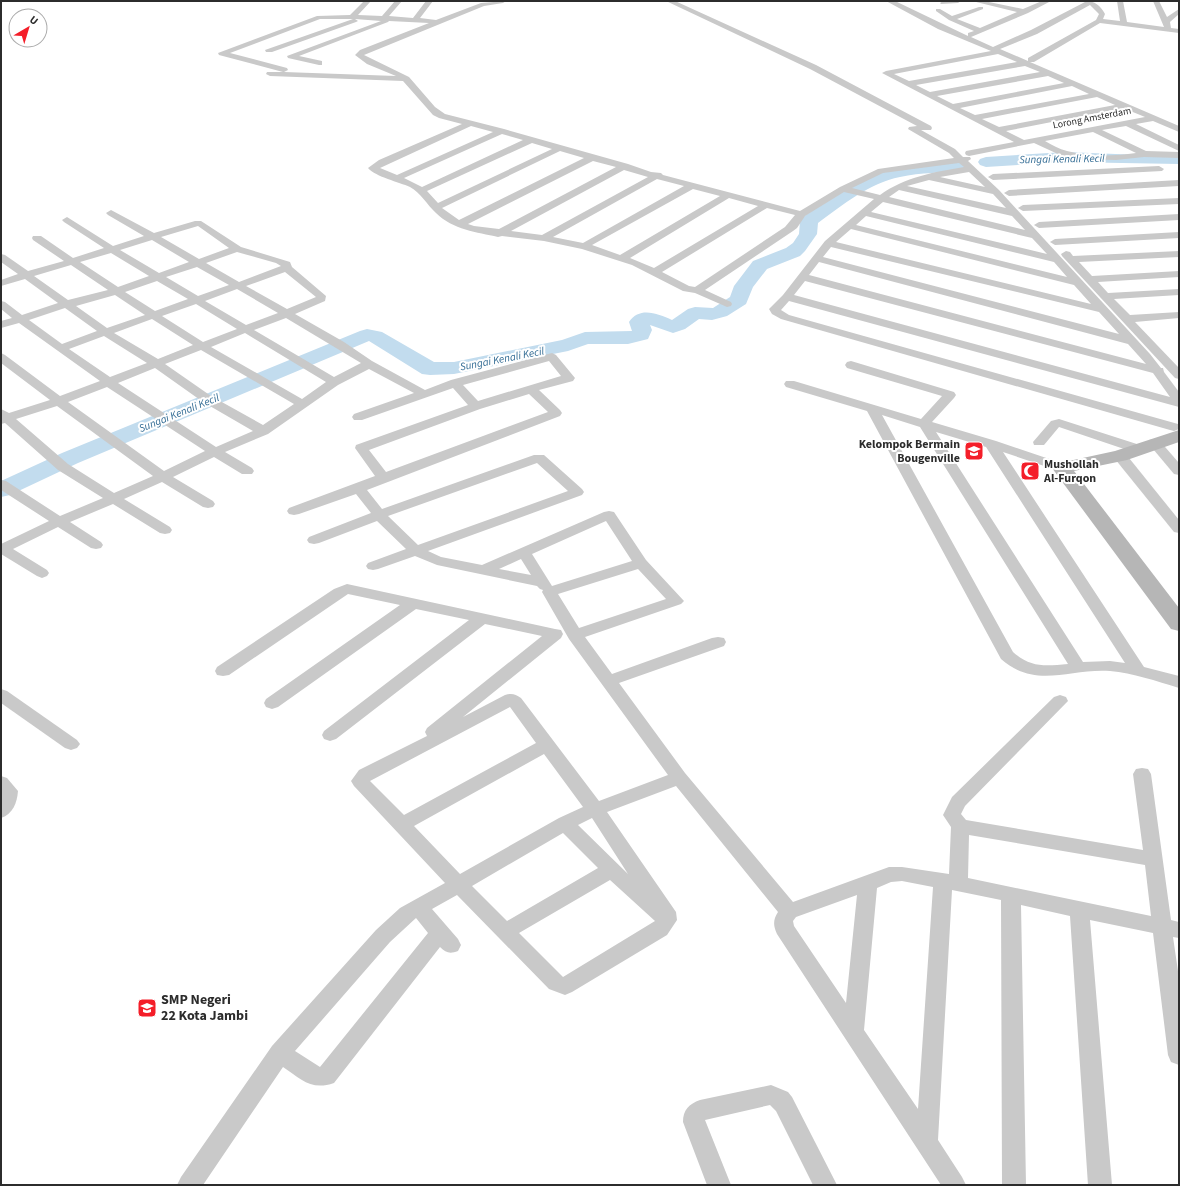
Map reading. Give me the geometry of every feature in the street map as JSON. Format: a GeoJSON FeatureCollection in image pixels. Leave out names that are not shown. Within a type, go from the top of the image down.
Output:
{"type":"FeatureCollection","features":[{"type":"Feature","properties":{"kind":"street"},"geometry":{"type":"LineString","coordinates":[[352,17],[368,1]]}},
{"type":"Feature","properties":{"kind":"street"},"geometry":{"type":"LineString","coordinates":[[383,19],[399,1]]}},
{"type":"Feature","properties":{"kind":"street"},"geometry":{"type":"LineString","coordinates":[[415,20],[430,1]]}},
{"type":"Feature","properties":{"kind":"street"},"geometry":{"type":"LineString","coordinates":[[465,3],[483,4],[502,1]]}},
{"type":"Feature","properties":{"kind":"street"},"geometry":{"type":"LineString","coordinates":[[669,1],[813,67],[925,127],[969,153],[974,159],[962,159],[881,171],[801,214],[789,229],[698,290]]}},
{"type":"Feature","properties":{"kind":"street"},"geometry":{"type":"LineString","coordinates":[[889,1],[941,27],[997,51],[1029,62],[1050,73],[1179,129]]}},
{"type":"Feature","properties":{"kind":"street"},"geometry":{"type":"LineString","coordinates":[[943,3],[958,1]]}},
{"type":"Feature","properties":{"kind":"street"},"geometry":{"type":"LineString","coordinates":[[975,1],[1026,12]]}},
{"type":"Feature","properties":{"kind":"street"},"geometry":{"type":"LineString","coordinates":[[1030,1],[1045,2]]}},
{"type":"Feature","properties":{"kind":"street"},"geometry":{"type":"LineString","coordinates":[[1120,1],[1124,24]]}},
{"type":"Feature","properties":{"kind":"street"},"geometry":{"type":"LineString","coordinates":[[1156,1],[1166,21],[1168,30]]}},
{"type":"Feature","properties":{"kind":"street"},"geometry":{"type":"LineString","coordinates":[[971,35],[1026,12],[1045,2]]}},
{"type":"Feature","properties":{"kind":"street"},"geometry":{"type":"LineString","coordinates":[[1023,142],[886,73],[997,51],[1088,2],[1102,14],[1099,22]]}},
{"type":"Feature","properties":{"kind":"street"},"geometry":{"type":"LineString","coordinates":[[483,4],[359,53],[361,57],[406,79],[436,113],[801,214]]}},
{"type":"Feature","properties":{"kind":"street"},"geometry":{"type":"LineString","coordinates":[[450,17],[456,7]]}},
{"type":"Feature","properties":{"kind":"street"},"geometry":{"type":"LineString","coordinates":[[951,19],[981,8]]}},
{"type":"Feature","properties":{"kind":"street"},"geometry":{"type":"LineString","coordinates":[[938,10],[951,19],[980,31]]}},
{"type":"Feature","properties":{"kind":"street"},"geometry":{"type":"LineString","coordinates":[[1166,21],[1179,11]]}},
{"type":"Feature","properties":{"kind":"street"},"geometry":{"type":"LineString","coordinates":[[306,76],[222,53],[319,17],[352,17],[439,22]]}},
{"type":"Feature","properties":{"kind":"street"},"geometry":{"type":"LineString","coordinates":[[269,50],[364,18]]}},
{"type":"Feature","properties":{"kind":"street"},"geometry":{"type":"LineString","coordinates":[[291,56],[391,19]]}},
{"type":"Feature","properties":{"kind":"street"},"geometry":{"type":"LineString","coordinates":[[908,84],[1029,62],[1066,39],[1099,22],[1179,31]]}},
{"type":"Feature","properties":{"kind":"street"},"geometry":{"type":"LineString","coordinates":[[997,24],[1066,39]]}},
{"type":"Feature","properties":{"kind":"street"},"geometry":{"type":"LineString","coordinates":[[245,44],[318,63],[349,77]]}},
{"type":"Feature","properties":{"kind":"street"},"geometry":{"type":"LineString","coordinates":[[301,52],[318,63]]}},
{"type":"Feature","properties":{"kind":"street"},"geometry":{"type":"LineString","coordinates":[[262,80],[278,68]]}},
{"type":"Feature","properties":{"kind":"street"},"geometry":{"type":"LineString","coordinates":[[317,76],[334,70]]}},
{"type":"Feature","properties":{"kind":"street"},"geometry":{"type":"LineString","coordinates":[[371,78],[390,71]]}},
{"type":"Feature","properties":{"kind":"street"},"geometry":{"type":"LineString","coordinates":[[930,96],[1050,73]]}},
{"type":"Feature","properties":{"kind":"street"},"geometry":{"type":"LineString","coordinates":[[270,74],[406,79]]}},
{"type":"Feature","properties":{"kind":"street"},"geometry":{"type":"LineString","coordinates":[[951,107],[1074,83]]}},
{"type":"Feature","properties":{"kind":"street"},"geometry":{"type":"LineString","coordinates":[[974,118],[1100,94]]}},
{"type":"Feature","properties":{"kind":"street"},"geometry":{"type":"LineString","coordinates":[[999,130],[1126,105]]}},
{"type":"Feature","properties":{"kind":"street","name":"Lorong Amsterdam"},"geometry":{"type":"LineString","coordinates":[[969,153],[1154,118]]}},
{"type":"Feature","properties":{"kind":"street"},"geometry":{"type":"LineString","coordinates":[[471,123],[382,162],[373,168],[415,186],[436,208],[458,224],[472,229],[498,234],[544,238],[584,246],[622,258],[687,289],[698,290],[728,304]]}},
{"type":"Feature","properties":{"kind":"street"},"geometry":{"type":"LineString","coordinates":[[1127,123],[1179,148]]}},
{"type":"Feature","properties":{"kind":"street"},"geometry":{"type":"LineString","coordinates":[[925,127],[912,129],[952,151],[1018,211],[1039,225],[1179,375]]}},
{"type":"Feature","properties":{"kind":"street"},"geometry":{"type":"LineString","coordinates":[[1093,129],[1141,155],[1171,176]]}},
{"type":"Feature","properties":{"kind":"street"},"geometry":{"type":"LineString","coordinates":[[397,178],[501,131]]}},
{"type":"Feature","properties":{"kind":"street"},"geometry":{"type":"LineString","coordinates":[[420,191],[531,140]]}},
{"type":"Feature","properties":{"kind":"street"},"geometry":{"type":"LineString","coordinates":[[1034,140],[1064,153],[1089,156],[1179,155]]}},
{"type":"Feature","properties":{"kind":"street"},"geometry":{"type":"LineString","coordinates":[[436,208],[560,148]]}},
{"type":"Feature","properties":{"kind":"street"},"geometry":{"type":"LineString","coordinates":[[458,224],[593,157]]}},
{"type":"Feature","properties":{"kind":"street"},"geometry":{"type":"LineString","coordinates":[[498,234],[625,166]]}},
{"type":"Feature","properties":{"kind":"street"},"geometry":{"type":"LineString","coordinates":[[972,169],[927,176],[897,188],[880,199],[829,243],[788,297],[775,309],[776,312],[785,317],[1166,435]]}},
{"type":"Feature","properties":{"kind":"street"},"geometry":{"type":"LineString","coordinates":[[984,169],[1009,193],[1018,211],[1036,236],[1160,371],[1179,400]]}},
{"type":"Feature","properties":{"kind":"street"},"geometry":{"type":"LineString","coordinates":[[544,238],[658,175]]}},
{"type":"Feature","properties":{"kind":"street"},"geometry":{"type":"LineString","coordinates":[[927,176],[996,192]]}},
{"type":"Feature","properties":{"kind":"street"},"geometry":{"type":"LineString","coordinates":[[992,177],[1171,176]]}},
{"type":"Feature","properties":{"kind":"street"},"geometry":{"type":"LineString","coordinates":[[1009,193],[1171,176]]}},
{"type":"Feature","properties":{"kind":"street"},"geometry":{"type":"LineString","coordinates":[[584,246],[693,185]]}},
{"type":"Feature","properties":{"kind":"street"},"geometry":{"type":"LineString","coordinates":[[897,188],[1018,211],[1179,201]]}},
{"type":"Feature","properties":{"kind":"street"},"geometry":{"type":"LineString","coordinates":[[845,190],[1036,236]]}},
{"type":"Feature","properties":{"kind":"street"},"geometry":{"type":"LineString","coordinates":[[622,258],[729,194]]}},
{"type":"Feature","properties":{"kind":"street"},"geometry":{"type":"LineString","coordinates":[[654,272],[766,204]]}},
{"type":"Feature","properties":{"kind":"street"},"geometry":{"type":"LineString","coordinates":[[111,213],[285,314],[342,345],[367,363],[424,394]]}},
{"type":"Feature","properties":{"kind":"street"},"geometry":{"type":"LineString","coordinates":[[864,213],[1058,260]]}},
{"type":"Feature","properties":{"kind":"street"},"geometry":{"type":"LineString","coordinates":[[1039,225],[1179,217]]}},
{"type":"Feature","properties":{"kind":"street"},"geometry":{"type":"LineString","coordinates":[[67,220],[113,250],[334,382]]}},
{"type":"Feature","properties":{"kind":"street"},"geometry":{"type":"LineString","coordinates":[[1,283],[199,223],[237,249],[274,258],[286,264],[287,268],[321,296],[321,299],[285,314],[59,401],[3,417]]}},
{"type":"Feature","properties":{"kind":"street"},"geometry":{"type":"LineString","coordinates":[[850,226],[1079,283]]}},
{"type":"Feature","properties":{"kind":"street"},"geometry":{"type":"LineString","coordinates":[[1055,242],[1179,235]]}},
{"type":"Feature","properties":{"kind":"street"},"geometry":{"type":"LineString","coordinates":[[37,238],[116,291],[257,380],[301,403]]}},
{"type":"Feature","properties":{"kind":"street"},"geometry":{"type":"LineString","coordinates":[[829,243],[1103,310]]}},
{"type":"Feature","properties":{"kind":"street"},"geometry":{"type":"LineString","coordinates":[[1,325],[66,304],[76,303],[116,291],[237,249]]}},
{"type":"Feature","properties":{"kind":"street"},"geometry":{"type":"LineString","coordinates":[[1071,259],[1179,254]]}},
{"type":"Feature","properties":{"kind":"street"},"geometry":{"type":"LineString","coordinates":[[1,257],[105,332],[156,363],[209,400],[263,431]]}},
{"type":"Feature","properties":{"kind":"street"},"geometry":{"type":"LineString","coordinates":[[818,259],[1131,341]]}},
{"type":"Feature","properties":{"kind":"street"},"geometry":{"type":"LineString","coordinates":[[61,348],[287,268]]}},
{"type":"Feature","properties":{"kind":"street"},"geometry":{"type":"LineString","coordinates":[[1090,279],[1179,274]]}},
{"type":"Feature","properties":{"kind":"street"},"geometry":{"type":"LineString","coordinates":[[804,277],[1160,371]]}},
{"type":"Feature","properties":{"kind":"street"},"geometry":{"type":"LineString","coordinates":[[1106,296],[1179,292]]}},
{"type":"Feature","properties":{"kind":"street"},"geometry":{"type":"LineString","coordinates":[[788,297],[1179,404]]}},
{"type":"Feature","properties":{"kind":"street"},"geometry":{"type":"LineString","coordinates":[[1,304],[107,382],[214,452],[247,471]]}},
{"type":"Feature","properties":{"kind":"street"},"geometry":{"type":"LineString","coordinates":[[1127,319],[1176,318]]}},
{"type":"Feature","properties":{"kind":"street"},"geometry":{"type":"LineString","coordinates":[[1,357],[112,441],[163,477],[208,504]]}},
{"type":"Feature","properties":{"kind":"street"},"geometry":{"type":"LineString","coordinates":[[358,418],[454,383],[552,357],[569,378],[531,388],[476,406],[361,448],[383,478]]}},
{"type":"Feature","properties":{"kind":"street"},"geometry":{"type":"LineString","coordinates":[[2,548],[263,431],[276,423],[285,414],[301,403],[334,382],[365,366],[367,363]]}},
{"type":"Feature","properties":{"kind":"street"},"geometry":{"type":"LineString","coordinates":[[850,365],[950,396],[924,423]]}},
{"type":"Feature","properties":{"kind":"street"},"geometry":{"type":"LineString","coordinates":[[454,383],[476,406]]}},
{"type":"Feature","properties":{"kind":"street"},"geometry":{"type":"LineString","coordinates":[[790,384],[924,423],[1062,468],[1120,456],[1166,435]]}},
{"type":"Feature","properties":{"kind":"street"},"geometry":{"type":"LineString","coordinates":[[294,511],[359,488],[556,413],[531,388]]}},
{"type":"Feature","properties":{"kind":"street"},"geometry":{"type":"LineString","coordinates":[[872,409],[1010,658],[1016,663],[1039,672],[1078,667],[1111,666],[1179,682]]}},
{"type":"Feature","properties":{"kind":"street"},"geometry":{"type":"LineString","coordinates":[[3,417],[59,464],[165,530]]}},
{"type":"Feature","properties":{"kind":"street"},"geometry":{"type":"LineString","coordinates":[[924,423],[1078,667]]}},
{"type":"Feature","properties":{"kind":"street"},"geometry":{"type":"LineString","coordinates":[[1039,442],[1054,424],[1059,423],[1166,435]]}},
{"type":"Feature","properties":{"kind":"street"},"geometry":{"type":"LineString","coordinates":[[1166,435],[1179,471]]}},
{"type":"Feature","properties":{"kind":"street"},"geometry":{"type":"LineString","coordinates":[[991,444],[1139,672]]}},
{"type":"Feature","properties":{"kind":"street"},"geometry":{"type":"LineString","coordinates":[[1120,456],[1179,529]]}},
{"type":"Feature","properties":{"kind":"street"},"geometry":{"type":"LineString","coordinates":[[314,540],[378,515],[539,458],[577,492],[373,566]]}},
{"type":"Feature","properties":{"kind":"street"},"geometry":{"type":"LineString","coordinates":[[1062,468],[1178,621]]}},
{"type":"Feature","properties":{"kind":"street"},"geometry":{"type":"LineString","coordinates":[[5,487],[96,545]]}},
{"type":"Feature","properties":{"kind":"street"},"geometry":{"type":"LineString","coordinates":[[359,488],[378,515],[415,550],[437,561],[484,570],[546,587],[641,563]]}},
{"type":"Feature","properties":{"kind":"street"},"geometry":{"type":"LineString","coordinates":[[223,671],[339,592],[347,589],[555,634],[575,634],[676,601],[641,563],[610,515],[484,570]]}},
{"type":"Feature","properties":{"kind":"street"},"geometry":{"type":"LineString","coordinates":[[2,548],[42,573]]}},
{"type":"Feature","properties":{"kind":"street"},"geometry":{"type":"LineString","coordinates":[[524,553],[575,634],[679,778],[789,911]]}},
{"type":"Feature","properties":{"kind":"street"},"geometry":{"type":"LineString","coordinates":[[272,703],[414,603]]}},
{"type":"Feature","properties":{"kind":"street"},"geometry":{"type":"LineString","coordinates":[[330,735],[482,618]]}},
{"type":"Feature","properties":{"kind":"street"},"geometry":{"type":"LineString","coordinates":[[403,756],[555,634]]}},
{"type":"Feature","properties":{"kind":"street"},"geometry":{"type":"LineString","coordinates":[[609,681],[718,642]]}},
{"type":"Feature","properties":{"kind":"street"},"geometry":{"type":"LineString","coordinates":[[1,696],[71,744]]}},
{"type":"Feature","properties":{"kind":"street"},"geometry":{"type":"LineString","coordinates":[[511,699],[515,702],[546,745],[595,809],[637,872],[660,903],[666,912],[667,920],[660,929],[565,986],[556,983],[458,884],[360,781],[365,775],[511,699]]}},
{"type":"Feature","properties":{"kind":"street"},"geometry":{"type":"LineString","coordinates":[[1060,701],[958,802],[952,815],[960,826],[1152,859]]}},
{"type":"Feature","properties":{"kind":"street"},"geometry":{"type":"LineString","coordinates":[[401,825],[546,745]]}},
{"type":"Feature","properties":{"kind":"street"},"geometry":{"type":"LineString","coordinates":[[1142,774],[1152,859],[1170,928],[1179,1054]]}},
{"type":"Feature","properties":{"kind":"street"},"geometry":{"type":"LineString","coordinates":[[189,1185],[280,1053],[383,936],[399,920],[418,907],[565,823],[595,809],[679,778]]}},
{"type":"Feature","properties":{"kind":"street"},"geometry":{"type":"LineString","coordinates":[[1,783],[9,791],[8,802],[1,810]]}},
{"type":"Feature","properties":{"kind":"street"},"geometry":{"type":"LineString","coordinates":[[565,823],[611,870],[667,920]]}},
{"type":"Feature","properties":{"kind":"street"},"geometry":{"type":"LineString","coordinates":[[928,1142],[950,882],[960,826]]}},
{"type":"Feature","properties":{"kind":"street"},"geometry":{"type":"LineString","coordinates":[[506,931],[611,870]]}},
{"type":"Feature","properties":{"kind":"street"},"geometry":{"type":"LineString","coordinates":[[954,1185],[928,1142],[784,928],[783,920],[789,911],[868,884],[889,875],[902,874],[950,882],[1170,928]]}},
{"type":"Feature","properties":{"kind":"street"},"geometry":{"type":"LineString","coordinates":[[853,1032],[868,884]]}},
{"type":"Feature","properties":{"kind":"street"},"geometry":{"type":"LineString","coordinates":[[1011,895],[1014,1185]]}},
{"type":"Feature","properties":{"kind":"street"},"geometry":{"type":"LineString","coordinates":[[280,1053],[317,1077],[326,1076],[420,956],[446,940],[418,907]]}},
{"type":"Feature","properties":{"kind":"street"},"geometry":{"type":"LineString","coordinates":[[1080,910],[1100,1185]]}},
{"type":"Feature","properties":{"kind":"street"},"geometry":{"type":"LineString","coordinates":[[719,1185],[694,1122],[694,1116],[700,1110],[771,1095],[776,1097],[784,1104],[825,1185]]}},
{"type":"Feature","properties":{"kind":"waterway","name":"Sungai Kenali Kecil"},"geometry":{"type":"LineString","coordinates":[[986,162],[1065,157],[1139,159]]}},
{"type":"Feature","properties":{"kind":"waterway","name":"Sungai Kenali Kecil"},"geometry":{"type":"LineString","coordinates":[[1147,158],[1179,159]]}},
{"type":"Feature","properties":{"kind":"waterway","name":"Sungai Kenali Kecil"},"geometry":{"type":"LineString","coordinates":[[1,490],[70,458],[367,335],[375,336],[430,369],[454,368],[568,345],[585,338],[628,338],[641,335],[642,330],[639,322],[642,319],[651,318],[673,327],[695,313],[712,314],[720,312],[739,300],[744,286],[760,265],[793,252],[799,247],[808,234],[809,221],[861,186],[883,176],[902,171],[958,165]]}},
{"type":"Feature","properties":{"kind":"place","name":"Kelompok Bermain Bougenville"},"geometry":{"type":"Point","coordinates":[974,451]}},
{"type":"Feature","properties":{"kind":"place","name":"Mushollah Al-Furqon"},"geometry":{"type":"Point","coordinates":[1030,471]}},
{"type":"Feature","properties":{"kind":"place","name":"SMP Negeri 22 Kota Jambi"},"geometry":{"type":"Point","coordinates":[147,1008]}}]}
